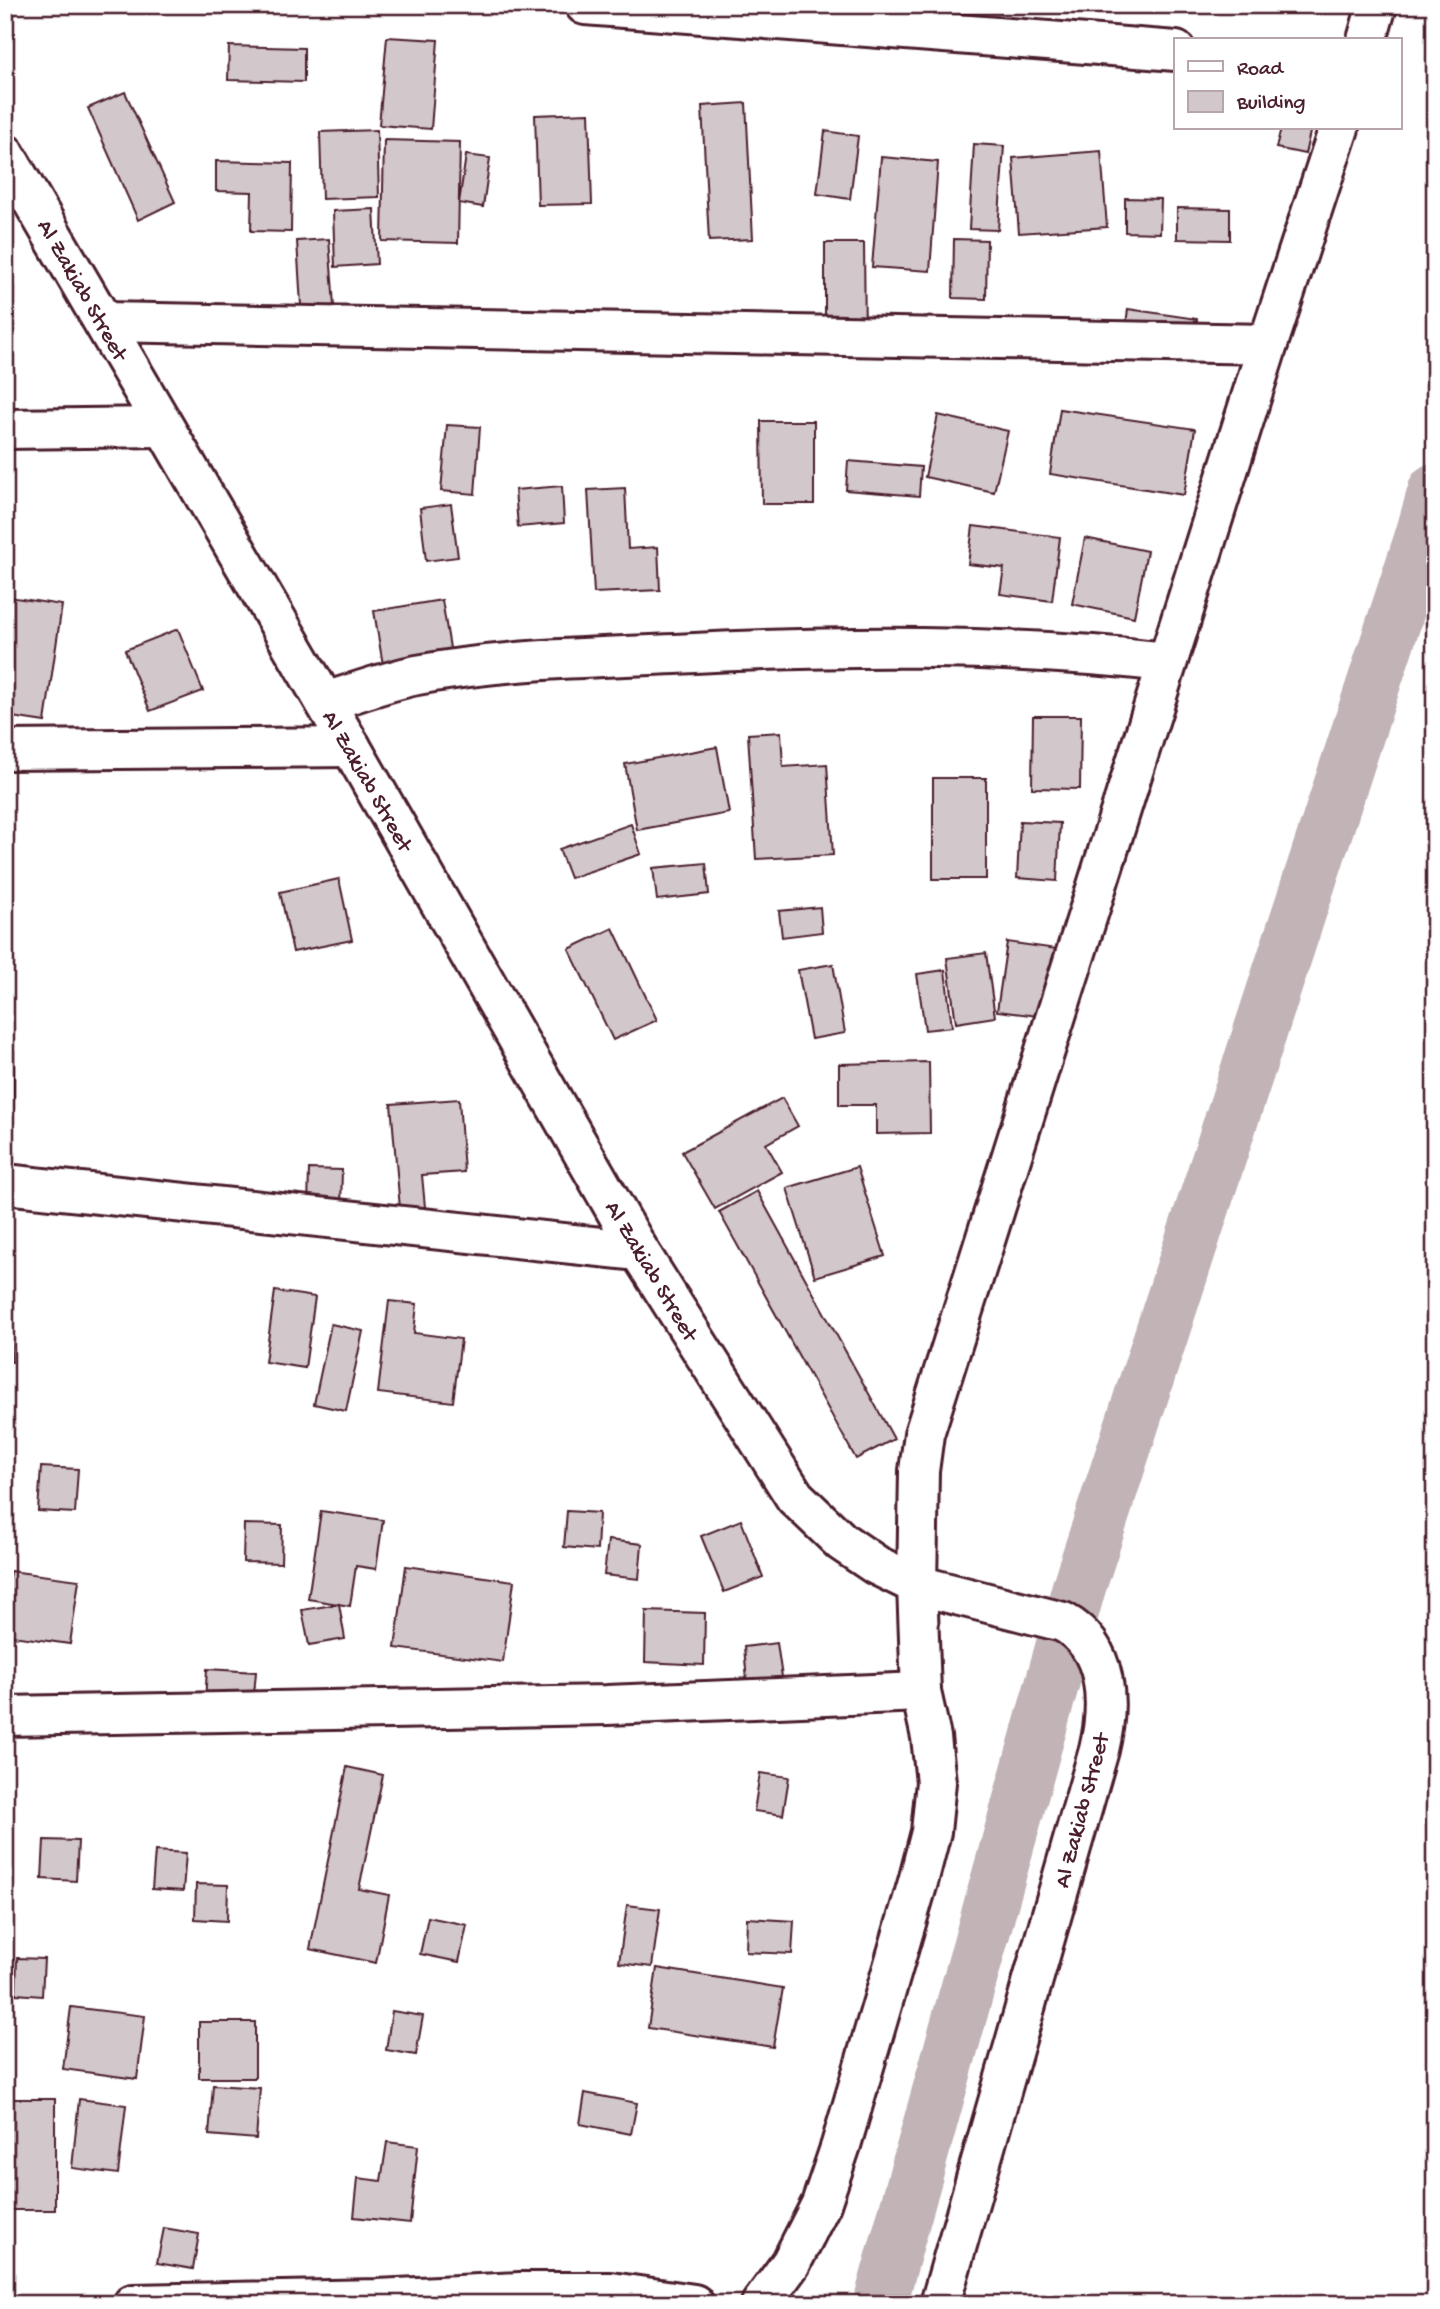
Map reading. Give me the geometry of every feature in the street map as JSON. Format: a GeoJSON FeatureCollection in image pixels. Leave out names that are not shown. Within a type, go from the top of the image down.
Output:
{"type":"FeatureCollection","features":[{"type":"Feature","properties":{"kind":"street"},"geometry":{"type":"LineString","coordinates":[[585,5],[1174,51]]}},
{"type":"Feature","properties":{"kind":"street"},"geometry":{"type":"LineString","coordinates":[[1368,38],[1377,5]]}},
{"type":"Feature","properties":{"kind":"street"},"geometry":{"type":"LineString","coordinates":[[761,2304],[791,2263],[821,2204],[841,2145],[931,1832],[936,1782],[931,1737],[921,1692],[916,1585],[919,1471],[924,1434],[1268,344],[1338,130]]}},
{"type":"Feature","properties":{"kind":"street","name":"Al Zakiab Street"},"geometry":{"type":"LineString","coordinates":[[5,154],[325,702],[639,1251],[795,1497],[842,1542],[876,1565],[916,1585],[1063,1622],[1077,1630],[1089,1642],[1097,1657],[1104,1713],[1099,1750],[940,2304]]}},
{"type":"Feature","properties":{"kind":"street"},"geometry":{"type":"LineString","coordinates":[[104,322],[1268,344]]}},
{"type":"Feature","properties":{"kind":"street"},"geometry":{"type":"LineString","coordinates":[[5,429],[163,427]]}},
{"type":"Feature","properties":{"kind":"street"},"geometry":{"type":"LineString","coordinates":[[325,702],[414,676],[475,666],[775,648],[878,646],[1063,652],[1167,662]]}},
{"type":"Feature","properties":{"kind":"street"},"geometry":{"type":"LineString","coordinates":[[5,750],[351,747]]}},
{"type":"Feature","properties":{"kind":"street"},"geometry":{"type":"LineString","coordinates":[[5,1184],[639,1251]]}},
{"type":"Feature","properties":{"kind":"street"},"geometry":{"type":"LineString","coordinates":[[5,1716],[607,1705],[921,1692]]}},
{"type":"Feature","properties":{"kind":"street"},"geometry":{"type":"LineString","coordinates":[[133,2304],[377,2301],[520,2292],[611,2292],[694,2304]]}},
{"type":"Feature","properties":{"kind":"building"},"geometry":{"type":"Polygon","coordinates":[[[387,37],[438,40],[431,129],[379,125],[387,37]]]}},
{"type":"Feature","properties":{"kind":"building"},"geometry":{"type":"Polygon","coordinates":[[[229,46],[304,48],[304,82],[228,80],[229,46]]]}},
{"type":"Feature","properties":{"kind":"building"},"geometry":{"type":"Polygon","coordinates":[[[125,92],[175,202],[138,220],[88,108],[125,92]]]}},
{"type":"Feature","properties":{"kind":"building"},"geometry":{"type":"Polygon","coordinates":[[[746,103],[753,239],[709,241],[702,106],[746,103]]]}},
{"type":"Feature","properties":{"kind":"building"},"geometry":{"type":"Polygon","coordinates":[[[589,113],[592,204],[538,205],[535,115],[589,113]]]}},
{"type":"Feature","properties":{"kind":"building"},"geometry":{"type":"Polygon","coordinates":[[[377,130],[379,197],[322,199],[320,132],[377,130]]]}},
{"type":"Feature","properties":{"kind":"building"},"geometry":{"type":"Polygon","coordinates":[[[1280,130],[1311,130],[1305,154],[1276,148],[1280,130]]]}},
{"type":"Feature","properties":{"kind":"building"},"geometry":{"type":"Polygon","coordinates":[[[825,131],[858,136],[850,199],[817,194],[825,131]]]}},
{"type":"Feature","properties":{"kind":"building"},"geometry":{"type":"Polygon","coordinates":[[[384,140],[460,142],[458,243],[382,241],[384,140]]]}},
{"type":"Feature","properties":{"kind":"building"},"geometry":{"type":"Polygon","coordinates":[[[974,144],[1004,146],[998,230],[969,229],[974,144]]]}},
{"type":"Feature","properties":{"kind":"building"},"geometry":{"type":"Polygon","coordinates":[[[1101,151],[1107,227],[1019,233],[1013,158],[1101,151]]]}},
{"type":"Feature","properties":{"kind":"building"},"geometry":{"type":"Polygon","coordinates":[[[466,155],[490,158],[483,207],[459,203],[466,155]]]}},
{"type":"Feature","properties":{"kind":"building"},"geometry":{"type":"Polygon","coordinates":[[[881,157],[938,162],[930,271],[872,267],[881,157]]]}},
{"type":"Feature","properties":{"kind":"building"},"geometry":{"type":"Polygon","coordinates":[[[216,161],[292,163],[291,232],[251,231],[252,192],[216,191],[216,161]]]}},
{"type":"Feature","properties":{"kind":"building"},"geometry":{"type":"Polygon","coordinates":[[[1125,198],[1161,199],[1160,233],[1125,232],[1125,198]]]}},
{"type":"Feature","properties":{"kind":"building"},"geometry":{"type":"Polygon","coordinates":[[[1177,208],[1230,209],[1230,240],[1177,239],[1177,208]]]}},
{"type":"Feature","properties":{"kind":"building"},"geometry":{"type":"Polygon","coordinates":[[[374,209],[377,264],[335,267],[333,211],[374,209]]]}},
{"type":"Feature","properties":{"kind":"building"},"geometry":{"type":"Polygon","coordinates":[[[329,239],[335,319],[302,321],[297,241],[329,239]]]}},
{"type":"Feature","properties":{"kind":"building"},"geometry":{"type":"Polygon","coordinates":[[[954,239],[987,240],[986,299],[953,298],[954,239]]]}},
{"type":"Feature","properties":{"kind":"building"},"geometry":{"type":"Polygon","coordinates":[[[825,243],[864,243],[865,340],[825,340],[825,243]]]}},
{"type":"Feature","properties":{"kind":"building"},"geometry":{"type":"Polygon","coordinates":[[[1128,309],[1197,319],[1192,356],[1123,347],[1128,309]]]}},
{"type":"Feature","properties":{"kind":"building"},"geometry":{"type":"Polygon","coordinates":[[[1060,409],[1195,429],[1184,495],[1050,474],[1060,409]]]}},
{"type":"Feature","properties":{"kind":"building"},"geometry":{"type":"Polygon","coordinates":[[[938,415],[1008,431],[994,492],[925,477],[938,415]]]}},
{"type":"Feature","properties":{"kind":"building"},"geometry":{"type":"Polygon","coordinates":[[[761,421],[814,421],[814,504],[762,504],[761,421]]]}},
{"type":"Feature","properties":{"kind":"building"},"geometry":{"type":"Polygon","coordinates":[[[447,425],[480,427],[475,494],[441,491],[447,425]]]}},
{"type":"Feature","properties":{"kind":"building"},"geometry":{"type":"Polygon","coordinates":[[[848,461],[921,467],[919,496],[846,490],[848,461]]]}},
{"type":"Feature","properties":{"kind":"building"},"geometry":{"type":"Polygon","coordinates":[[[562,486],[564,523],[518,527],[515,490],[562,486]]]}},
{"type":"Feature","properties":{"kind":"building"},"geometry":{"type":"Polygon","coordinates":[[[625,488],[628,549],[658,547],[660,590],[594,593],[588,490],[625,488]]]}},
{"type":"Feature","properties":{"kind":"building"},"geometry":{"type":"Polygon","coordinates":[[[451,504],[458,557],[426,561],[420,508],[451,504]]]}},
{"type":"Feature","properties":{"kind":"building"},"geometry":{"type":"Polygon","coordinates":[[[973,526],[1060,537],[1052,601],[1000,594],[1004,568],[968,564],[973,526]]]}},
{"type":"Feature","properties":{"kind":"building"},"geometry":{"type":"Polygon","coordinates":[[[1085,538],[1147,551],[1134,617],[1072,604],[1085,538]]]}},
{"type":"Feature","properties":{"kind":"building"},"geometry":{"type":"Polygon","coordinates":[[[9,597],[62,605],[45,722],[5,716],[5,624],[9,597]]]}},
{"type":"Feature","properties":{"kind":"building"},"geometry":{"type":"Polygon","coordinates":[[[442,600],[452,660],[384,671],[374,611],[442,600]]]}},
{"type":"Feature","properties":{"kind":"building"},"geometry":{"type":"Polygon","coordinates":[[[178,629],[203,691],[150,711],[125,650],[178,629]]]}},
{"type":"Feature","properties":{"kind":"building"},"geometry":{"type":"Polygon","coordinates":[[[1033,716],[1081,716],[1080,789],[1032,788],[1033,716]]]}},
{"type":"Feature","properties":{"kind":"building"},"geometry":{"type":"Polygon","coordinates":[[[781,732],[783,767],[827,764],[833,855],[756,859],[748,734],[781,732]]]}},
{"type":"Feature","properties":{"kind":"building"},"geometry":{"type":"Polygon","coordinates":[[[717,747],[729,813],[637,830],[625,764],[717,747]]]}},
{"type":"Feature","properties":{"kind":"building"},"geometry":{"type":"Polygon","coordinates":[[[933,778],[986,778],[986,879],[933,879],[933,778]]]}},
{"type":"Feature","properties":{"kind":"building"},"geometry":{"type":"Polygon","coordinates":[[[1020,821],[1060,823],[1057,881],[1017,878],[1020,821]]]}},
{"type":"Feature","properties":{"kind":"building"},"geometry":{"type":"Polygon","coordinates":[[[631,824],[641,854],[570,878],[559,849],[631,824]]]}},
{"type":"Feature","properties":{"kind":"building"},"geometry":{"type":"Polygon","coordinates":[[[706,863],[709,894],[657,900],[653,868],[706,863]]]}},
{"type":"Feature","properties":{"kind":"building"},"geometry":{"type":"Polygon","coordinates":[[[339,879],[352,940],[293,952],[280,892],[339,879]]]}},
{"type":"Feature","properties":{"kind":"building"},"geometry":{"type":"Polygon","coordinates":[[[820,907],[822,932],[782,937],[779,911],[820,907]]]}},
{"type":"Feature","properties":{"kind":"building"},"geometry":{"type":"Polygon","coordinates":[[[613,928],[657,1020],[613,1040],[569,949],[613,928]]]}},
{"type":"Feature","properties":{"kind":"building"},"geometry":{"type":"Polygon","coordinates":[[[1007,942],[1057,949],[1046,1017],[997,1011],[1007,942]]]}},
{"type":"Feature","properties":{"kind":"building"},"geometry":{"type":"Polygon","coordinates":[[[986,953],[995,1017],[956,1023],[947,958],[986,953]]]}},
{"type":"Feature","properties":{"kind":"building"},"geometry":{"type":"Polygon","coordinates":[[[833,964],[845,1033],[811,1039],[798,970],[833,964]]]}},
{"type":"Feature","properties":{"kind":"building"},"geometry":{"type":"Polygon","coordinates":[[[945,970],[952,1027],[925,1030],[917,974],[945,970]]]}},
{"type":"Feature","properties":{"kind":"building"},"geometry":{"type":"Polygon","coordinates":[[[5,1051],[14,1051],[13,1124],[5,1124],[5,1051]]]}},
{"type":"Feature","properties":{"kind":"building"},"geometry":{"type":"Polygon","coordinates":[[[929,1062],[930,1133],[876,1134],[876,1105],[839,1105],[839,1064],[929,1062]]]}},
{"type":"Feature","properties":{"kind":"building"},"geometry":{"type":"Polygon","coordinates":[[[782,1098],[798,1126],[766,1144],[782,1172],[715,1209],[682,1152],[782,1098]]]}},
{"type":"Feature","properties":{"kind":"building"},"geometry":{"type":"Polygon","coordinates":[[[459,1099],[464,1172],[422,1175],[426,1218],[401,1220],[391,1104],[459,1099]]]}},
{"type":"Feature","properties":{"kind":"building"},"geometry":{"type":"Polygon","coordinates":[[[857,1167],[885,1256],[815,1277],[787,1188],[857,1167]]]}},
{"type":"Feature","properties":{"kind":"building"},"geometry":{"type":"Polygon","coordinates":[[[309,1169],[342,1170],[341,1207],[308,1206],[309,1169]]]}},
{"type":"Feature","properties":{"kind":"building"},"geometry":{"type":"Polygon","coordinates":[[[757,1191],[894,1439],[856,1459],[719,1212],[757,1191]]]}},
{"type":"Feature","properties":{"kind":"building"},"geometry":{"type":"Polygon","coordinates":[[[275,1291],[315,1297],[305,1368],[265,1362],[275,1291]]]}},
{"type":"Feature","properties":{"kind":"building"},"geometry":{"type":"Polygon","coordinates":[[[389,1301],[417,1304],[414,1333],[461,1339],[453,1402],[378,1393],[389,1301]]]}},
{"type":"Feature","properties":{"kind":"building"},"geometry":{"type":"Polygon","coordinates":[[[5,1321],[11,1321],[12,1362],[5,1362],[5,1321]]]}},
{"type":"Feature","properties":{"kind":"building"},"geometry":{"type":"Polygon","coordinates":[[[331,1324],[363,1331],[346,1411],[314,1404],[331,1324]]]}},
{"type":"Feature","properties":{"kind":"building"},"geometry":{"type":"Polygon","coordinates":[[[41,1467],[78,1469],[75,1513],[38,1511],[41,1467]]]}},
{"type":"Feature","properties":{"kind":"building"},"geometry":{"type":"Polygon","coordinates":[[[321,1511],[383,1520],[376,1569],[356,1566],[350,1606],[308,1599],[321,1511]]]}},
{"type":"Feature","properties":{"kind":"building"},"geometry":{"type":"Polygon","coordinates":[[[567,1511],[599,1513],[597,1550],[564,1547],[567,1511]]]}},
{"type":"Feature","properties":{"kind":"building"},"geometry":{"type":"Polygon","coordinates":[[[741,1520],[763,1577],[724,1592],[701,1536],[741,1520]]]}},
{"type":"Feature","properties":{"kind":"building"},"geometry":{"type":"Polygon","coordinates":[[[244,1524],[282,1525],[281,1563],[243,1562],[244,1524]]]}},
{"type":"Feature","properties":{"kind":"building"},"geometry":{"type":"Polygon","coordinates":[[[608,1540],[642,1544],[639,1579],[604,1575],[608,1540]]]}},
{"type":"Feature","properties":{"kind":"building"},"geometry":{"type":"Polygon","coordinates":[[[406,1566],[514,1581],[503,1662],[395,1648],[406,1566]]]}},
{"type":"Feature","properties":{"kind":"building"},"geometry":{"type":"Polygon","coordinates":[[[10,1571],[79,1580],[70,1644],[5,1635],[5,1604],[10,1571]]]}},
{"type":"Feature","properties":{"kind":"building"},"geometry":{"type":"Polygon","coordinates":[[[339,1604],[345,1639],[309,1645],[302,1610],[339,1604]]]}},
{"type":"Feature","properties":{"kind":"building"},"geometry":{"type":"Polygon","coordinates":[[[646,1611],[705,1613],[704,1665],[645,1662],[646,1611]]]}},
{"type":"Feature","properties":{"kind":"building"},"geometry":{"type":"Polygon","coordinates":[[[777,1643],[782,1677],[747,1681],[744,1647],[777,1643]]]}},
{"type":"Feature","properties":{"kind":"building"},"geometry":{"type":"Polygon","coordinates":[[[207,1669],[256,1672],[253,1705],[205,1702],[207,1669]]]}},
{"type":"Feature","properties":{"kind":"building"},"geometry":{"type":"Polygon","coordinates":[[[347,1767],[383,1775],[359,1889],[389,1895],[376,1963],[310,1949],[347,1767]]]}},
{"type":"Feature","properties":{"kind":"building"},"geometry":{"type":"Polygon","coordinates":[[[760,1773],[789,1777],[783,1815],[754,1811],[760,1773]]]}},
{"type":"Feature","properties":{"kind":"building"},"geometry":{"type":"Polygon","coordinates":[[[44,1840],[78,1841],[76,1881],[42,1879],[44,1840]]]}},
{"type":"Feature","properties":{"kind":"building"},"geometry":{"type":"Polygon","coordinates":[[[155,1851],[186,1853],[183,1891],[152,1889],[155,1851]]]}},
{"type":"Feature","properties":{"kind":"building"},"geometry":{"type":"Polygon","coordinates":[[[196,1884],[228,1885],[227,1921],[195,1919],[196,1884]]]}},
{"type":"Feature","properties":{"kind":"building"},"geometry":{"type":"Polygon","coordinates":[[[627,1905],[660,1909],[652,1967],[619,1963],[627,1905]]]}},
{"type":"Feature","properties":{"kind":"building"},"geometry":{"type":"Polygon","coordinates":[[[428,1917],[467,1925],[459,1962],[420,1954],[428,1917]]]}},
{"type":"Feature","properties":{"kind":"building"},"geometry":{"type":"Polygon","coordinates":[[[747,1918],[794,1921],[792,1954],[746,1952],[747,1918]]]}},
{"type":"Feature","properties":{"kind":"building"},"geometry":{"type":"Polygon","coordinates":[[[17,1958],[44,1959],[42,1996],[16,1994],[17,1958]]]}},
{"type":"Feature","properties":{"kind":"building"},"geometry":{"type":"Polygon","coordinates":[[[657,1968],[783,1988],[773,2047],[648,2028],[657,1968]]]}},
{"type":"Feature","properties":{"kind":"building"},"geometry":{"type":"Polygon","coordinates":[[[71,2007],[145,2016],[137,2079],[63,2069],[71,2007]]]}},
{"type":"Feature","properties":{"kind":"building"},"geometry":{"type":"Polygon","coordinates":[[[392,2011],[423,2016],[416,2055],[386,2050],[392,2011]]]}},
{"type":"Feature","properties":{"kind":"building"},"geometry":{"type":"Polygon","coordinates":[[[199,2022],[255,2022],[255,2078],[199,2078],[199,2022]]]}},
{"type":"Feature","properties":{"kind":"building"},"geometry":{"type":"Polygon","coordinates":[[[213,2085],[260,2088],[256,2139],[209,2135],[213,2085]]]}},
{"type":"Feature","properties":{"kind":"building"},"geometry":{"type":"Polygon","coordinates":[[[585,2093],[637,2103],[631,2134],[580,2124],[585,2093]]]}},
{"type":"Feature","properties":{"kind":"building"},"geometry":{"type":"Polygon","coordinates":[[[5,2099],[55,2099],[55,2210],[5,2210],[5,2099]]]}},
{"type":"Feature","properties":{"kind":"building"},"geometry":{"type":"Polygon","coordinates":[[[79,2099],[126,2105],[118,2174],[72,2168],[79,2099]]]}},
{"type":"Feature","properties":{"kind":"building"},"geometry":{"type":"Polygon","coordinates":[[[387,2142],[418,2146],[410,2223],[354,2217],[358,2178],[381,2181],[387,2142]]]}},
{"type":"Feature","properties":{"kind":"building"},"geometry":{"type":"Polygon","coordinates":[[[164,2228],[199,2234],[193,2269],[157,2263],[164,2228]]]}},
{"type":"Feature","properties":{"kind":"waterway"},"geometry":{"type":"LineString","coordinates":[[880,2304],[1079,1587],[1435,490]]}}]}
